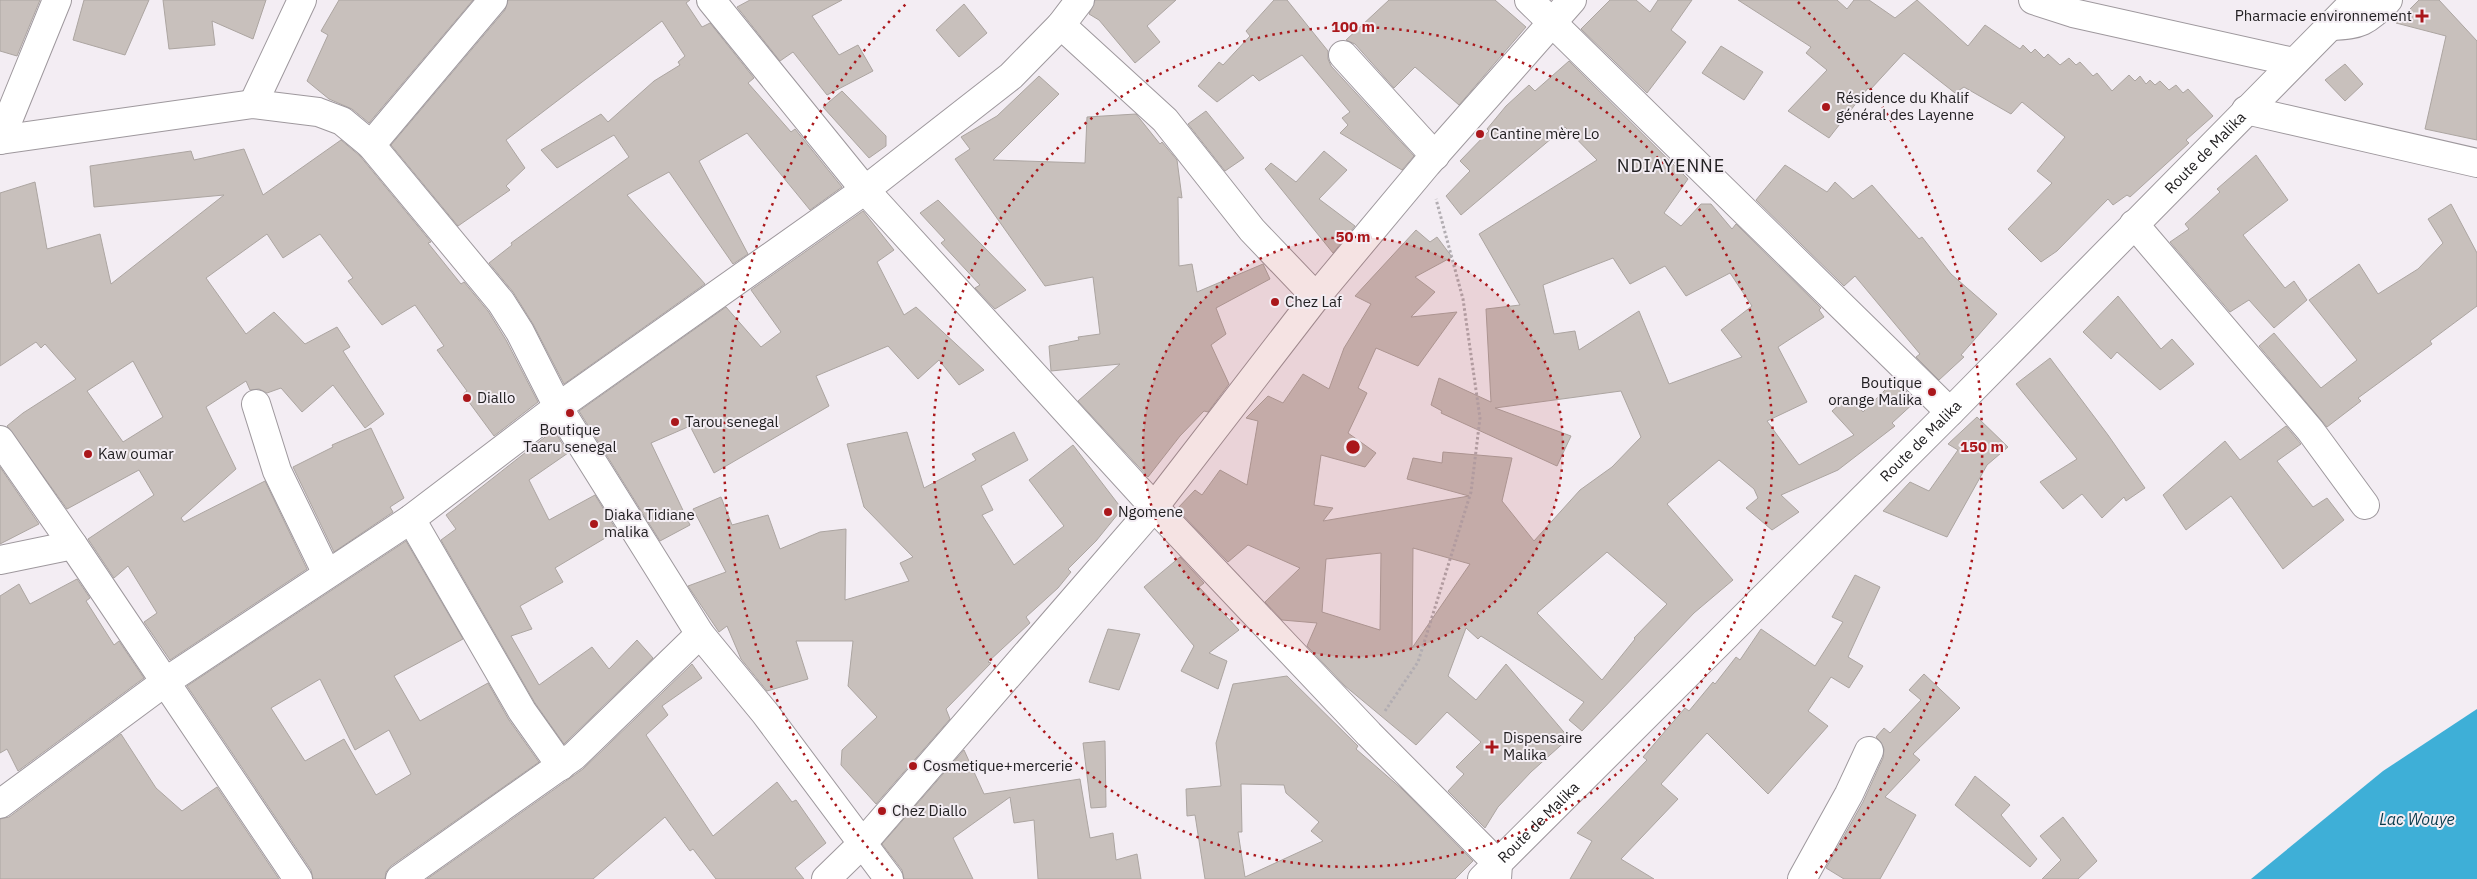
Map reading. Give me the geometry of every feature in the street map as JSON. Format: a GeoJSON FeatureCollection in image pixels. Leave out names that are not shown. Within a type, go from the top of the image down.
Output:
{"type":"FeatureCollection","features":[{"type":"Feature","properties":{"kind":"street"},"geometry":{"type":"LineString","coordinates":[[0,140],[57,0]]}},
{"type":"Feature","properties":{"kind":"street"},"geometry":{"type":"LineString","coordinates":[[253,104],[302,0]]}},
{"type":"Feature","properties":{"kind":"street"},"geometry":{"type":"LineString","coordinates":[[371,145],[493,0]]}},
{"type":"Feature","properties":{"kind":"street"},"geometry":{"type":"LineString","coordinates":[[711,0],[865,190],[1154,506],[1369,734],[1492,874]]}},
{"type":"Feature","properties":{"kind":"street"},"geometry":{"type":"LineString","coordinates":[[1529,0],[1950,412]]}},
{"type":"Feature","properties":{"kind":"street"},"geometry":{"type":"LineString","coordinates":[[826,879],[862,844],[1154,506],[1316,297],[1431,160],[1572,0]]}},
{"type":"Feature","properties":{"kind":"street"},"geometry":{"type":"LineString","coordinates":[[2033,0],[2072,13],[2294,62]]}},
{"type":"Feature","properties":{"kind":"street","name":"Route de Malika"},"geometry":{"type":"LineString","coordinates":[[1492,874],[2356,0]]}},
{"type":"Feature","properties":{"kind":"street"},"geometry":{"type":"LineString","coordinates":[[2330,26],[2353,25],[2362,22],[2388,0]]}},
{"type":"Feature","properties":{"kind":"street"},"geometry":{"type":"LineString","coordinates":[[0,804],[165,682],[411,519],[558,407],[865,190],[1011,76],[1073,7],[1252,230],[1316,297]]}},
{"type":"Feature","properties":{"kind":"street"},"geometry":{"type":"LineString","coordinates":[[1344,55],[1431,160]]}},
{"type":"Feature","properties":{"kind":"street"},"geometry":{"type":"LineString","coordinates":[[0,140],[253,104],[318,112],[342,121],[371,145],[501,302],[520,332],[558,407],[700,634],[765,713],[889,879]]}},
{"type":"Feature","properties":{"kind":"street"},"geometry":{"type":"LineString","coordinates":[[2246,110],[2477,163]]}},
{"type":"Feature","properties":{"kind":"street"},"geometry":{"type":"LineString","coordinates":[[2134,224],[2310,430],[2365,505]]}},
{"type":"Feature","properties":{"kind":"street"},"geometry":{"type":"LineString","coordinates":[[256,404],[277,471],[327,574]]}},
{"type":"Feature","properties":{"kind":"street"},"geometry":{"type":"LineString","coordinates":[[0,440],[298,879]]}},
{"type":"Feature","properties":{"kind":"street"},"geometry":{"type":"LineString","coordinates":[[411,519],[522,711],[560,766]]}},
{"type":"Feature","properties":{"kind":"street"},"geometry":{"type":"LineString","coordinates":[[0,560],[73,545]]}},
{"type":"Feature","properties":{"kind":"street"},"geometry":{"type":"LineString","coordinates":[[400,879],[560,766],[608,726],[700,634]]}},
{"type":"Feature","properties":{"kind":"street"},"geometry":{"type":"LineString","coordinates":[[1802,879],[1849,794],[1869,751]]}},
{"type":"Feature","properties":{"kind":"path"},"geometry":{"type":"LineString","coordinates":[[1369,734],[1418,662],[1471,492],[1480,418],[1463,299],[1431,160]]}},
{"type":"Feature","properties":{"kind":"water","name":"Lac Wouye"},"geometry":{"type":"Polygon","coordinates":[[[2477,709],[2477,879],[2251,879],[2383,771],[2477,709]]]}},
{"type":"Feature","properties":{"kind":"building"},"geometry":{"type":"Polygon","coordinates":[[[0,0],[40,0],[17,56],[0,51],[0,0]]]}},
{"type":"Feature","properties":{"kind":"building"},"geometry":{"type":"Polygon","coordinates":[[[84,0],[149,0],[125,55],[73,40],[84,0]]]}},
{"type":"Feature","properties":{"kind":"building"},"geometry":{"type":"Polygon","coordinates":[[[163,0],[266,0],[253,39],[212,21],[215,45],[169,49],[163,0]]]}},
{"type":"Feature","properties":{"kind":"building"},"geometry":{"type":"Polygon","coordinates":[[[339,0],[473,0],[369,123],[352,109],[329,99],[307,81],[328,35],[321,31],[339,0]]]}},
{"type":"Feature","properties":{"kind":"building"},"geometry":{"type":"Polygon","coordinates":[[[508,0],[690,0],[686,3],[702,27],[710,23],[754,78],[748,83],[791,132],[795,129],[842,187],[810,210],[747,133],[699,161],[748,254],[733,264],[669,172],[627,195],[705,284],[564,384],[533,324],[513,292],[489,263],[512,245],[511,243],[629,157],[614,135],[557,168],[541,150],[601,114],[608,122],[654,81],[680,65],[678,62],[685,56],[662,21],[506,140],[525,168],[506,186],[510,190],[458,226],[391,145],[505,10],[508,0]]]}},
{"type":"Feature","properties":{"kind":"building"},"geometry":{"type":"Polygon","coordinates":[[[750,0],[842,0],[812,16],[839,55],[858,45],[873,71],[827,95],[793,52],[780,61],[737,7],[750,0]]]}},
{"type":"Feature","properties":{"kind":"building"},"geometry":{"type":"Polygon","coordinates":[[[1095,0],[1176,0],[1147,26],[1160,42],[1135,63],[1099,20],[1089,14],[1095,0]]]}},
{"type":"Feature","properties":{"kind":"building"},"geometry":{"type":"Polygon","coordinates":[[[1274,0],[1287,0],[1328,51],[1328,59],[1331,66],[1414,156],[1402,170],[1340,133],[1348,125],[1342,118],[1350,112],[1302,55],[1259,81],[1253,75],[1217,102],[1198,86],[1219,62],[1223,65],[1250,36],[1246,31],[1274,0]]]}},
{"type":"Feature","properties":{"kind":"building"},"geometry":{"type":"Polygon","coordinates":[[[1389,0],[1495,0],[1526,27],[1459,105],[1415,67],[1394,88],[1355,44],[1346,40],[1389,0]]]}},
{"type":"Feature","properties":{"kind":"building"},"geometry":{"type":"Polygon","coordinates":[[[1610,0],[1636,0],[1650,12],[1658,0],[1692,0],[1671,30],[1686,42],[1647,93],[1581,29],[1610,0]]]}},
{"type":"Feature","properties":{"kind":"building"},"geometry":{"type":"Polygon","coordinates":[[[1738,0],[1837,0],[1847,9],[1854,0],[1869,0],[1895,18],[1917,0],[1968,46],[1985,25],[2020,49],[2023,45],[2031,53],[2035,49],[2044,58],[2048,54],[2060,65],[2069,58],[2076,65],[2080,62],[2093,76],[2097,73],[2112,91],[2129,75],[2135,81],[2140,76],[2146,84],[2150,80],[2155,85],[2160,81],[2169,90],[2176,85],[2183,93],[2188,89],[2213,116],[2186,140],[2189,143],[2130,197],[2127,195],[2113,205],[2108,199],[2057,251],[2041,262],[2008,229],[2052,183],[2037,171],[2065,137],[2022,102],[2011,114],[1964,87],[1955,93],[1904,53],[1870,90],[1868,88],[1829,138],[1788,111],[1827,70],[1806,53],[1811,47],[1738,0]]]}},
{"type":"Feature","properties":{"kind":"building"},"geometry":{"type":"Polygon","coordinates":[[[2419,0],[2439,0],[2477,41],[2477,140],[2425,129],[2446,36],[2396,23],[2419,0]]]}},
{"type":"Feature","properties":{"kind":"building"},"geometry":{"type":"Polygon","coordinates":[[[964,4],[987,33],[959,57],[936,30],[964,4]]]}},
{"type":"Feature","properties":{"kind":"building"},"geometry":{"type":"Polygon","coordinates":[[[1721,46],[1763,72],[1744,100],[1702,73],[1721,46]]]}},
{"type":"Feature","properties":{"kind":"building"},"geometry":{"type":"Polygon","coordinates":[[[1569,61],[1688,179],[1664,213],[1681,226],[1701,204],[1711,204],[1732,229],[1736,224],[1821,308],[1819,310],[1824,317],[1778,347],[1807,402],[1767,421],[1799,465],[1854,435],[1832,411],[1849,396],[1863,412],[1895,380],[1916,401],[1892,423],[1895,426],[1838,470],[1781,495],[1799,512],[1772,530],[1746,508],[1758,498],[1754,489],[1719,460],[1667,504],[1733,580],[1694,613],[1582,731],[1569,720],[1584,702],[1481,636],[1478,639],[1466,628],[1448,676],[1476,700],[1506,664],[1569,738],[1531,772],[1498,807],[1485,828],[1448,791],[1464,774],[1456,767],[1481,742],[1447,712],[1416,745],[1345,686],[1307,646],[1317,623],[1282,620],[1265,602],[1300,568],[1248,545],[1228,562],[1177,509],[1195,490],[1202,495],[1220,470],[1247,485],[1258,421],[1246,418],[1268,396],[1283,403],[1303,374],[1329,389],[1344,348],[1371,304],[1355,296],[1416,230],[1430,242],[1437,237],[1452,257],[1415,277],[1435,292],[1411,317],[1457,312],[1418,366],[1376,348],[1358,388],[1367,393],[1348,433],[1376,453],[1365,467],[1321,455],[1314,505],[1333,508],[1323,521],[1469,496],[1407,479],[1413,458],[1442,463],[1443,452],[1512,458],[1502,501],[1534,541],[1580,490],[1612,467],[1641,437],[1621,391],[1495,408],[1571,436],[1557,466],[1441,413],[1442,411],[1431,405],[1439,378],[1491,402],[1486,309],[1520,305],[1479,234],[1597,160],[1565,127],[1461,215],[1446,196],[1470,171],[1460,161],[1489,131],[1487,129],[1506,106],[1529,85],[1535,91],[1569,61]],[[1613,258],[1543,285],[1554,334],[1575,331],[1579,350],[1639,311],[1669,384],[1742,357],[1721,330],[1752,306],[1730,273],[1686,296],[1665,266],[1630,284],[1613,258]],[[1413,548],[1412,648],[1470,564],[1413,548]],[[1607,552],[1537,613],[1602,680],[1634,638],[1667,604],[1607,552]],[[1381,553],[1326,559],[1322,612],[1380,630],[1381,553]]]}},
{"type":"Feature","properties":{"kind":"building"},"geometry":{"type":"Polygon","coordinates":[[[2345,64],[2363,84],[2345,101],[2325,80],[2345,64]]]}},
{"type":"Feature","properties":{"kind":"building"},"geometry":{"type":"Polygon","coordinates":[[[1039,76],[1059,94],[993,160],[1085,163],[1087,117],[1136,114],[1160,144],[1162,142],[1177,160],[1182,198],[1178,197],[1179,266],[1192,264],[1197,292],[1263,264],[1270,279],[1216,308],[1226,334],[1211,345],[1229,384],[1208,412],[1204,411],[1180,436],[1148,477],[1078,401],[1120,364],[1051,371],[1049,346],[1079,340],[1078,337],[1100,334],[1093,277],[1045,286],[955,159],[970,149],[961,137],[997,116],[1039,76]]]}},
{"type":"Feature","properties":{"kind":"building"},"geometry":{"type":"Polygon","coordinates":[[[842,91],[886,136],[886,146],[869,158],[823,107],[842,91]]]}},
{"type":"Feature","properties":{"kind":"building"},"geometry":{"type":"Polygon","coordinates":[[[1206,111],[1244,158],[1225,171],[1188,124],[1206,111]]]}},
{"type":"Feature","properties":{"kind":"building"},"geometry":{"type":"Polygon","coordinates":[[[341,140],[360,156],[431,242],[428,243],[461,284],[464,282],[488,311],[506,340],[538,402],[494,436],[463,394],[467,391],[437,350],[444,346],[415,305],[382,325],[348,281],[353,278],[320,234],[283,258],[267,234],[206,278],[246,334],[274,312],[305,344],[337,327],[350,347],[343,351],[384,414],[365,428],[333,385],[302,412],[281,388],[267,393],[259,389],[250,390],[246,381],[206,407],[236,469],[181,518],[184,522],[265,481],[307,569],[170,660],[144,622],[157,613],[128,566],[114,578],[88,539],[154,495],[139,470],[67,509],[7,426],[23,413],[76,379],[45,344],[41,348],[36,342],[0,366],[0,193],[35,182],[47,249],[100,234],[111,284],[224,195],[94,207],[90,166],[191,151],[194,160],[244,149],[263,195],[341,140]],[[133,361],[87,391],[123,442],[163,417],[133,361]]]}},
{"type":"Feature","properties":{"kind":"building"},"geometry":{"type":"Polygon","coordinates":[[[1324,151],[1347,170],[1319,199],[1355,226],[1333,253],[1265,169],[1271,163],[1296,182],[1324,151]]]}},
{"type":"Feature","properties":{"kind":"building"},"geometry":{"type":"Polygon","coordinates":[[[2256,155],[2288,200],[2243,235],[2285,288],[2294,281],[2307,300],[2274,328],[2249,300],[2230,312],[2170,242],[2189,229],[2185,224],[2220,192],[2217,189],[2256,155]]]}},
{"type":"Feature","properties":{"kind":"building"},"geometry":{"type":"Polygon","coordinates":[[[1785,165],[1827,192],[1835,182],[1853,199],[1872,185],[1919,239],[1922,237],[1951,274],[1997,314],[1961,355],[1964,357],[1939,380],[1916,357],[1920,354],[1855,276],[1844,286],[1756,200],[1785,165]]]}},
{"type":"Feature","properties":{"kind":"building"},"geometry":{"type":"Polygon","coordinates":[[[938,200],[1026,290],[995,309],[975,288],[980,285],[941,243],[945,240],[920,213],[938,200]]]}},
{"type":"Feature","properties":{"kind":"building"},"geometry":{"type":"Polygon","coordinates":[[[2451,204],[2477,253],[2477,306],[2430,341],[2432,344],[2358,398],[2361,401],[2327,427],[2259,346],[2274,333],[2321,388],[2357,360],[2309,300],[2359,264],[2378,294],[2418,269],[2443,243],[2428,219],[2451,204]]]}},
{"type":"Feature","properties":{"kind":"building"},"geometry":{"type":"Polygon","coordinates":[[[863,211],[894,250],[877,262],[904,315],[916,307],[984,370],[959,385],[939,360],[918,379],[888,346],[816,376],[829,406],[714,473],[690,426],[651,443],[690,525],[660,541],[579,411],[726,307],[761,347],[781,332],[751,290],[863,211]]]}},
{"type":"Feature","properties":{"kind":"building"},"geometry":{"type":"Polygon","coordinates":[[[2118,296],[2161,349],[2172,339],[2194,364],[2160,390],[2117,352],[2111,359],[2083,332],[2118,296]]]}},
{"type":"Feature","properties":{"kind":"building"},"geometry":{"type":"Polygon","coordinates":[[[2050,358],[2145,488],[2126,501],[2124,497],[2102,518],[2082,494],[2063,509],[2040,482],[2077,459],[2016,384],[2050,358]]]}},
{"type":"Feature","properties":{"kind":"building"},"geometry":{"type":"Polygon","coordinates":[[[1977,417],[2008,447],[1987,465],[1947,537],[1883,511],[1910,482],[1929,491],[1958,450],[1948,444],[1977,417]]]}},
{"type":"Feature","properties":{"kind":"building"},"geometry":{"type":"Polygon","coordinates":[[[2286,426],[2301,444],[2277,461],[2313,507],[2327,498],[2344,520],[2283,569],[2231,496],[2186,530],[2163,495],[2225,441],[2240,460],[2286,426]]]}},
{"type":"Feature","properties":{"kind":"building"},"geometry":{"type":"Polygon","coordinates":[[[371,428],[404,498],[390,507],[393,512],[334,552],[293,467],[333,447],[332,445],[371,428]]]}},
{"type":"Feature","properties":{"kind":"building"},"geometry":{"type":"Polygon","coordinates":[[[554,430],[568,453],[529,480],[549,520],[595,495],[617,531],[555,568],[563,582],[520,606],[532,629],[511,636],[539,685],[592,647],[609,669],[637,640],[653,658],[564,744],[535,703],[441,540],[456,529],[446,515],[554,430]]]}},
{"type":"Feature","properties":{"kind":"building"},"geometry":{"type":"Polygon","coordinates":[[[907,432],[924,488],[976,460],[972,454],[1014,432],[1028,460],[981,486],[993,510],[982,515],[1014,565],[1064,526],[1029,480],[1073,445],[1122,509],[1096,541],[1068,569],[1071,572],[1058,588],[1026,617],[1030,623],[988,662],[991,663],[946,709],[950,719],[876,804],[841,765],[842,750],[877,717],[848,686],[853,641],[796,641],[808,679],[767,691],[741,659],[727,626],[719,632],[688,586],[726,572],[693,509],[721,497],[732,525],[768,515],[780,549],[820,532],[846,529],[845,600],[909,581],[900,563],[913,557],[864,507],[847,444],[907,432]]]}},
{"type":"Feature","properties":{"kind":"building"},"geometry":{"type":"Polygon","coordinates":[[[0,467],[39,524],[0,544],[0,467]]]}},
{"type":"Feature","properties":{"kind":"building"},"geometry":{"type":"Polygon","coordinates":[[[406,541],[463,639],[394,676],[420,721],[488,683],[509,720],[539,762],[391,866],[386,872],[385,879],[313,879],[311,870],[187,686],[406,541]],[[320,679],[271,708],[305,761],[344,739],[376,795],[411,774],[389,730],[355,750],[320,679]]]}},
{"type":"Feature","properties":{"kind":"building"},"geometry":{"type":"Polygon","coordinates":[[[1180,557],[1204,583],[1199,587],[1239,630],[1209,653],[1227,661],[1218,689],[1181,671],[1194,646],[1144,587],[1180,557]]]}},
{"type":"Feature","properties":{"kind":"building"},"geometry":{"type":"Polygon","coordinates":[[[1855,575],[1880,587],[1848,657],[1863,666],[1849,688],[1831,677],[1808,711],[1828,726],[1768,794],[1707,733],[1661,784],[1678,799],[1621,859],[1654,879],[1570,879],[1592,841],[1577,833],[1647,760],[1643,757],[1685,708],[1689,711],[1713,682],[1715,684],[1736,657],[1740,660],[1761,629],[1815,666],[1843,622],[1832,617],[1855,575]]]}},
{"type":"Feature","properties":{"kind":"building"},"geometry":{"type":"Polygon","coordinates":[[[77,579],[90,598],[86,601],[114,645],[119,641],[144,678],[18,771],[7,749],[0,753],[0,596],[19,584],[30,604],[77,579]]]}},
{"type":"Feature","properties":{"kind":"building"},"geometry":{"type":"Polygon","coordinates":[[[1108,629],[1140,634],[1119,690],[1089,682],[1108,629]]]}},
{"type":"Feature","properties":{"kind":"building"},"geometry":{"type":"Polygon","coordinates":[[[692,664],[702,678],[662,706],[668,715],[646,735],[713,836],[777,782],[792,802],[796,800],[826,843],[795,868],[804,879],[716,879],[693,849],[690,851],[665,817],[593,879],[427,879],[583,769],[692,664]]]}},
{"type":"Feature","properties":{"kind":"building"},"geometry":{"type":"Polygon","coordinates":[[[1924,674],[1960,708],[1913,754],[1920,760],[1885,797],[1916,815],[1880,879],[1844,879],[1826,868],[1863,802],[1883,758],[1884,749],[1876,737],[1884,728],[1890,733],[1921,700],[1909,690],[1924,674]]]}},
{"type":"Feature","properties":{"kind":"building"},"geometry":{"type":"Polygon","coordinates":[[[1287,676],[1358,746],[1356,749],[1402,789],[1473,861],[1455,879],[1205,879],[1195,815],[1187,816],[1186,789],[1221,786],[1216,743],[1233,684],[1287,676]],[[1241,784],[1242,832],[1238,832],[1245,877],[1323,841],[1311,831],[1319,822],[1286,793],[1284,785],[1241,784]]]}},
{"type":"Feature","properties":{"kind":"building"},"geometry":{"type":"Polygon","coordinates":[[[121,734],[156,788],[182,811],[217,787],[279,879],[0,879],[0,819],[9,817],[121,734]]]}},
{"type":"Feature","properties":{"kind":"building"},"geometry":{"type":"Polygon","coordinates":[[[1105,741],[1106,807],[1091,808],[1083,743],[1105,741]]]}},
{"type":"Feature","properties":{"kind":"building"},"geometry":{"type":"Polygon","coordinates":[[[964,750],[984,794],[1080,779],[1090,838],[1113,833],[1116,860],[1137,854],[1141,879],[1038,879],[1034,820],[1014,823],[1010,797],[953,838],[973,879],[904,879],[902,870],[882,844],[964,750]]]}},
{"type":"Feature","properties":{"kind":"building"},"geometry":{"type":"Polygon","coordinates":[[[1975,776],[2010,805],[2001,815],[2037,859],[2030,867],[1955,805],[1975,776]]]}},
{"type":"Feature","properties":{"kind":"building"},"geometry":{"type":"Polygon","coordinates":[[[2063,817],[2097,861],[2078,879],[2042,879],[2061,860],[2040,836],[2063,817]]]}},
{"type":"Feature","properties":{"kind":"place","name":"Pharmacie environnement"},"geometry":{"type":"Point","coordinates":[2422,16]}},
{"type":"Feature","properties":{"kind":"place","name":"Résidence du Khalif général des Layenne"},"geometry":{"type":"Point","coordinates":[1826,107]}},
{"type":"Feature","properties":{"kind":"place","name":"Cantine mère Lo"},"geometry":{"type":"Point","coordinates":[1480,134]}},
{"type":"Feature","properties":{"kind":"place","name":"Chez Laf"},"geometry":{"type":"Point","coordinates":[1275,302]}},
{"type":"Feature","properties":{"kind":"place","name":"Boutique orange Malika"},"geometry":{"type":"Point","coordinates":[1932,392]}},
{"type":"Feature","properties":{"kind":"place","name":"Diallo"},"geometry":{"type":"Point","coordinates":[467,398]}},
{"type":"Feature","properties":{"kind":"place","name":"Boutique Taaru senegal"},"geometry":{"type":"Point","coordinates":[570,413]}},
{"type":"Feature","properties":{"kind":"place","name":"Tarou senegal"},"geometry":{"type":"Point","coordinates":[675,422]}},
{"type":"Feature","properties":{"kind":"place","name":"Kaw oumar"},"geometry":{"type":"Point","coordinates":[88,454]}},
{"type":"Feature","properties":{"kind":"place","name":"Ngomene"},"geometry":{"type":"Point","coordinates":[1108,512]}},
{"type":"Feature","properties":{"kind":"place","name":"Diaka Tidiane malika"},"geometry":{"type":"Point","coordinates":[594,524]}},
{"type":"Feature","properties":{"kind":"place","name":"Dispensaire Malika"},"geometry":{"type":"Point","coordinates":[1492,747]}},
{"type":"Feature","properties":{"kind":"place","name":"Cosmetique+mercerie"},"geometry":{"type":"Point","coordinates":[913,766]}},
{"type":"Feature","properties":{"kind":"place","name":"Chez Diallo"},"geometry":{"type":"Point","coordinates":[882,811]}},
{"type":"Feature","properties":{"kind":"district","name":"NDIAYENNE"},"geometry":{"type":"Point","coordinates":[1671,166]}}]}
